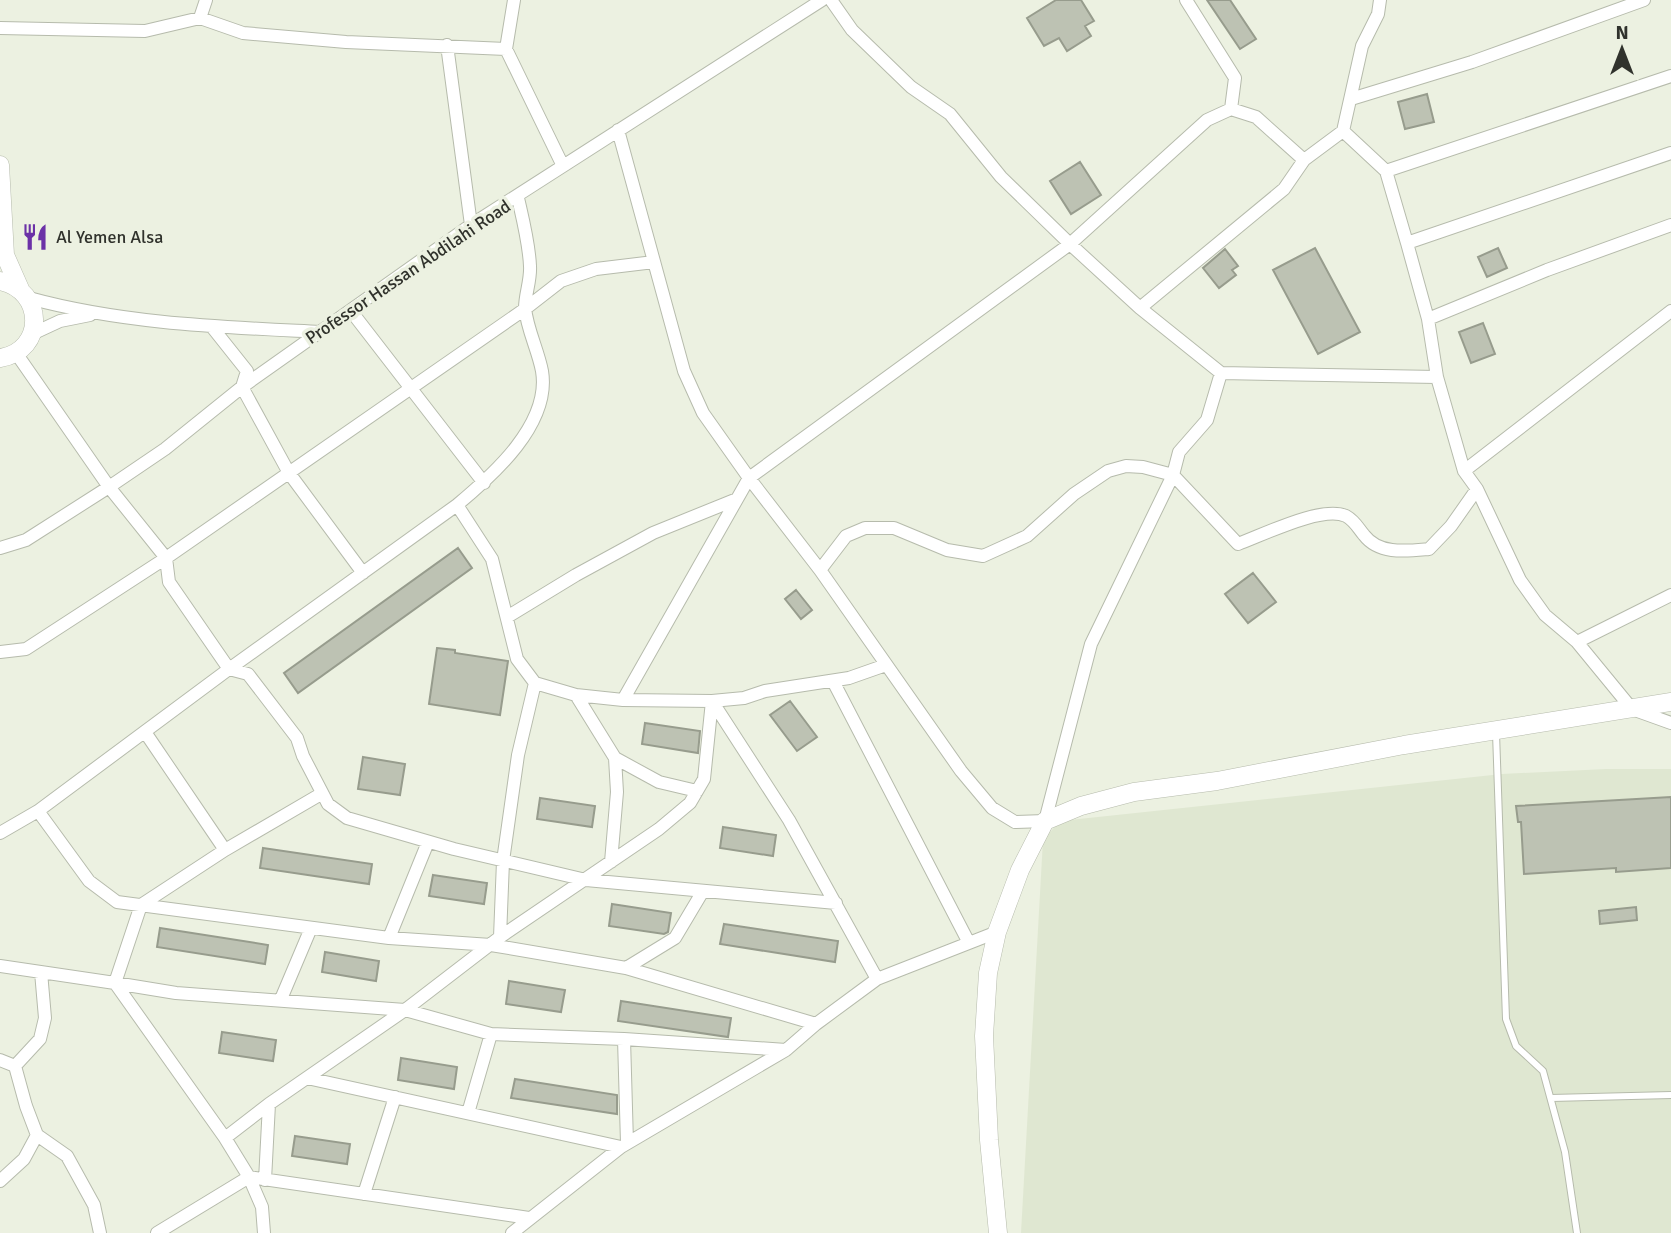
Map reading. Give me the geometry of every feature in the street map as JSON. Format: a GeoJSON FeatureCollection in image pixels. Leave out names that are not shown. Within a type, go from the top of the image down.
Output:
{"type":"FeatureCollection","features":[{"type":"Feature","properties":{"kind":"street"},"geometry":{"type":"LineString","coordinates":[[200,18],[206,0]]}},
{"type":"Feature","properties":{"kind":"street"},"geometry":{"type":"LineString","coordinates":[[514,0],[506,49],[563,166]]}},
{"type":"Feature","properties":{"kind":"street","name":"Professor Hassan Abdilahi Road"},"geometry":{"type":"LineString","coordinates":[[0,548],[26,540],[165,449],[242,387],[471,225],[518,198],[618,130],[822,0]]}},
{"type":"Feature","properties":{"kind":"street"},"geometry":{"type":"LineString","coordinates":[[831,0],[852,30],[912,87],[950,114],[1001,177],[1070,244],[1140,309],[1221,373],[1437,377]]}},
{"type":"Feature","properties":{"kind":"street"},"geometry":{"type":"LineString","coordinates":[[1186,0],[1235,78],[1231,109]]}},
{"type":"Feature","properties":{"kind":"street"},"geometry":{"type":"LineString","coordinates":[[1140,309],[1284,189],[1304,160],[1343,131],[1362,46],[1378,15],[1380,0]]}},
{"type":"Feature","properties":{"kind":"street"},"geometry":{"type":"LineString","coordinates":[[1351,99],[1472,62],[1644,0]]}},
{"type":"Feature","properties":{"kind":"street"},"geometry":{"type":"LineString","coordinates":[[0,29],[145,31],[200,18],[243,33],[346,42],[506,49]]}},
{"type":"Feature","properties":{"kind":"street"},"geometry":{"type":"LineString","coordinates":[[447,45],[471,225]]}},
{"type":"Feature","properties":{"kind":"street"},"geometry":{"type":"LineString","coordinates":[[1386,171],[1671,76]]}},
{"type":"Feature","properties":{"kind":"street"},"geometry":{"type":"LineString","coordinates":[[623,700],[749,478],[1070,244],[1207,120],[1231,109],[1256,117],[1304,160]]}},
{"type":"Feature","properties":{"kind":"street"},"geometry":{"type":"LineString","coordinates":[[618,130],[684,372],[704,413],[749,478],[821,570],[961,771],[992,808],[1015,822],[1045,821],[1081,806],[1134,792],[1217,781],[1404,745],[1671,702]]}},
{"type":"Feature","properties":{"kind":"street"},"geometry":{"type":"LineString","coordinates":[[1343,131],[1386,171],[1428,319],[1437,377],[1464,471],[1477,489],[1520,580],[1545,615],[1577,642],[1632,709],[1671,723]]}},
{"type":"Feature","properties":{"kind":"street"},"geometry":{"type":"LineString","coordinates":[[1407,243],[1671,153]]}},
{"type":"Feature","properties":{"kind":"street"},"geometry":{"type":"LineString","coordinates":[[0,165],[5,255],[33,310],[35,322],[26,345],[6,359],[166,558],[169,582],[229,669],[248,674],[298,738],[303,756],[328,804],[347,818],[428,842],[586,880],[836,903]]}},
{"type":"Feature","properties":{"kind":"street"},"geometry":{"type":"LineString","coordinates":[[0,833],[38,811],[457,505],[484,483],[530,428],[540,405],[542,374],[525,309],[530,268],[518,198]]}},
{"type":"Feature","properties":{"kind":"street"},"geometry":{"type":"LineString","coordinates":[[1428,319],[1547,270],[1671,225]]}},
{"type":"Feature","properties":{"kind":"street"},"geometry":{"type":"LineString","coordinates":[[0,652],[26,649],[166,558],[525,309],[561,281],[596,269],[654,262]]}},
{"type":"Feature","properties":{"kind":"street"},"geometry":{"type":"LineString","coordinates":[[0,281],[24,294],[94,314],[212,327],[320,332]]}},
{"type":"Feature","properties":{"kind":"street"},"geometry":{"type":"LineString","coordinates":[[351,311],[484,483]]}},
{"type":"Feature","properties":{"kind":"street"},"geometry":{"type":"LineString","coordinates":[[1464,471],[1671,311]]}},
{"type":"Feature","properties":{"kind":"street"},"geometry":{"type":"LineString","coordinates":[[32,334],[60,321],[94,314]]}},
{"type":"Feature","properties":{"kind":"street"},"geometry":{"type":"LineString","coordinates":[[212,327],[247,371],[242,387],[289,472],[363,573]]}},
{"type":"Feature","properties":{"kind":"street"},"geometry":{"type":"LineString","coordinates":[[998,1233],[989,1140],[984,1036],[988,973],[997,932],[1020,870],[1045,821],[1091,644],[1173,475],[1179,453],[1207,420],[1221,373]]}},
{"type":"Feature","properties":{"kind":"street"},"geometry":{"type":"LineString","coordinates":[[821,570],[846,536],[865,528],[894,528],[947,550],[983,556],[1027,536],[1074,494],[1108,471],[1126,466],[1143,467],[1173,475],[1238,544],[1319,514],[1344,515],[1359,526],[1364,537],[1388,551],[1429,549],[1451,526],[1477,489]]}},
{"type":"Feature","properties":{"kind":"street"},"geometry":{"type":"LineString","coordinates":[[507,617],[653,533],[737,499]]}},
{"type":"Feature","properties":{"kind":"street"},"geometry":{"type":"LineString","coordinates":[[457,505],[492,559],[517,659],[535,683],[576,695],[623,700],[712,701],[744,698],[765,691],[833,681],[887,665]]}},
{"type":"Feature","properties":{"kind":"street"},"geometry":{"type":"LineString","coordinates":[[1577,642],[1671,595]]}},
{"type":"Feature","properties":{"kind":"street"},"geometry":{"type":"LineString","coordinates":[[833,681],[970,943]]}},
{"type":"Feature","properties":{"kind":"street"},"geometry":{"type":"LineString","coordinates":[[495,941],[518,755],[535,683]]}},
{"type":"Feature","properties":{"kind":"street"},"geometry":{"type":"LineString","coordinates":[[576,695],[615,758],[617,792],[611,862]]}},
{"type":"Feature","properties":{"kind":"street"},"geometry":{"type":"LineString","coordinates":[[225,1138],[269,1104],[405,1010],[495,941],[659,829],[690,803],[705,779],[712,701]]}},
{"type":"Feature","properties":{"kind":"street"},"geometry":{"type":"LineString","coordinates":[[712,701],[789,820],[877,979]]}},
{"type":"Feature","properties":{"kind":"street"},"geometry":{"type":"LineString","coordinates":[[145,732],[225,850]]}},
{"type":"Feature","properties":{"kind":"street"},"geometry":{"type":"LineString","coordinates":[[615,758],[659,782],[697,791]]}},
{"type":"Feature","properties":{"kind":"street"},"geometry":{"type":"LineString","coordinates":[[116,983],[141,905],[225,850],[321,794]]}},
{"type":"Feature","properties":{"kind":"street"},"geometry":{"type":"LineString","coordinates":[[38,811],[89,881],[117,902],[389,938],[495,941],[626,968],[816,1024]]}},
{"type":"Feature","properties":{"kind":"street"},"geometry":{"type":"LineString","coordinates":[[389,938],[428,842]]}},
{"type":"Feature","properties":{"kind":"street"},"geometry":{"type":"LineString","coordinates":[[626,968],[675,938],[703,891]]}},
{"type":"Feature","properties":{"kind":"street"},"geometry":{"type":"LineString","coordinates":[[281,999],[311,928]]}},
{"type":"Feature","properties":{"kind":"street"},"geometry":{"type":"LineString","coordinates":[[512,1233],[624,1145],[786,1050],[877,979],[997,932]]}},
{"type":"Feature","properties":{"kind":"street"},"geometry":{"type":"LineString","coordinates":[[0,966],[176,993],[405,1010],[491,1034],[786,1050]]}},
{"type":"Feature","properties":{"kind":"street"},"geometry":{"type":"LineString","coordinates":[[15,1066],[40,1039],[45,1018],[41,972]]}},
{"type":"Feature","properties":{"kind":"street"},"geometry":{"type":"LineString","coordinates":[[116,983],[225,1138],[249,1177],[262,1207],[264,1233]]}},
{"type":"Feature","properties":{"kind":"street"},"geometry":{"type":"LineString","coordinates":[[468,1113],[491,1034]]}},
{"type":"Feature","properties":{"kind":"street"},"geometry":{"type":"LineString","coordinates":[[624,1040],[624,1145]]}},
{"type":"Feature","properties":{"kind":"street"},"geometry":{"type":"LineString","coordinates":[[0,1060],[15,1066]]}},
{"type":"Feature","properties":{"kind":"street"},"geometry":{"type":"LineString","coordinates":[[15,1066],[37,1135],[67,1156],[94,1205],[100,1233]]}},
{"type":"Feature","properties":{"kind":"street"},"geometry":{"type":"LineString","coordinates":[[307,1078],[624,1145]]}},
{"type":"Feature","properties":{"kind":"street"},"geometry":{"type":"LineString","coordinates":[[365,1194],[396,1097]]}},
{"type":"Feature","properties":{"kind":"street"},"geometry":{"type":"LineString","coordinates":[[265,1180],[269,1104]]}},
{"type":"Feature","properties":{"kind":"street"},"geometry":{"type":"LineString","coordinates":[[0,1181],[24,1159],[37,1135]]}},
{"type":"Feature","properties":{"kind":"street"},"geometry":{"type":"LineString","coordinates":[[157,1233],[249,1177],[529,1218]]}},
{"type":"Feature","properties":{"kind":"lane"},"geometry":{"type":"LineString","coordinates":[[1496,731],[1506,1019],[1517,1046],[1543,1072],[1565,1152],[1577,1233]]}},
{"type":"Feature","properties":{"kind":"lane"},"geometry":{"type":"LineString","coordinates":[[1551,1098],[1671,1095]]}},
{"type":"Feature","properties":{"kind":"shaded area"},"geometry":{"type":"Polygon","coordinates":[[[1671,769],[1671,1233],[1021,1233],[1043,840],[1060,821],[1502,774],[1671,769]]]}},
{"type":"Feature","properties":{"kind":"building"},"geometry":{"type":"Polygon","coordinates":[[[1056,0],[1081,0],[1094,21],[1085,26],[1091,36],[1067,51],[1059,38],[1044,46],[1027,18],[1056,0]]]}},
{"type":"Feature","properties":{"kind":"building"},"geometry":{"type":"Polygon","coordinates":[[[1207,0],[1230,0],[1256,39],[1240,49],[1207,0]]]}},
{"type":"Feature","properties":{"kind":"building"},"geometry":{"type":"Polygon","coordinates":[[[1427,94],[1434,122],[1405,129],[1398,102],[1427,94]]]}},
{"type":"Feature","properties":{"kind":"building"},"geometry":{"type":"Polygon","coordinates":[[[1080,162],[1101,195],[1071,214],[1050,181],[1080,162]]]}},
{"type":"Feature","properties":{"kind":"building"},"geometry":{"type":"Polygon","coordinates":[[[1315,248],[1360,332],[1318,354],[1273,270],[1315,248]]]}},
{"type":"Feature","properties":{"kind":"building"},"geometry":{"type":"Polygon","coordinates":[[[1498,248],[1507,268],[1487,277],[1478,257],[1498,248]]]}},
{"type":"Feature","properties":{"kind":"building"},"geometry":{"type":"Polygon","coordinates":[[[1225,249],[1238,266],[1232,270],[1236,275],[1219,288],[1203,268],[1225,249]]]}},
{"type":"Feature","properties":{"kind":"building"},"geometry":{"type":"Polygon","coordinates":[[[1483,323],[1495,354],[1471,363],[1459,332],[1483,323]]]}},
{"type":"Feature","properties":{"kind":"building"},"geometry":{"type":"Polygon","coordinates":[[[458,548],[472,568],[298,693],[284,673],[458,548]]]}},
{"type":"Feature","properties":{"kind":"building"},"geometry":{"type":"Polygon","coordinates":[[[1253,573],[1276,602],[1248,623],[1225,594],[1253,573]]]}},
{"type":"Feature","properties":{"kind":"building"},"geometry":{"type":"Polygon","coordinates":[[[796,590],[812,610],[801,619],[785,599],[796,590]]]}},
{"type":"Feature","properties":{"kind":"building"},"geometry":{"type":"Polygon","coordinates":[[[437,648],[508,661],[500,715],[429,704],[437,648]]]}},
{"type":"Feature","properties":{"kind":"building"},"geometry":{"type":"Polygon","coordinates":[[[790,701],[817,737],[797,751],[770,715],[790,701]]]}},
{"type":"Feature","properties":{"kind":"building"},"geometry":{"type":"Polygon","coordinates":[[[645,723],[700,731],[698,753],[642,744],[645,723]]]}},
{"type":"Feature","properties":{"kind":"building"},"geometry":{"type":"Polygon","coordinates":[[[363,757],[405,764],[400,795],[358,789],[363,757]]]}},
{"type":"Feature","properties":{"kind":"building"},"geometry":{"type":"Polygon","coordinates":[[[1671,797],[1671,868],[1616,872],[1616,868],[1524,874],[1521,822],[1518,822],[1516,806],[1671,797]]]}},
{"type":"Feature","properties":{"kind":"building"},"geometry":{"type":"Polygon","coordinates":[[[540,798],[595,806],[592,827],[537,819],[540,798]]]}},
{"type":"Feature","properties":{"kind":"building"},"geometry":{"type":"Polygon","coordinates":[[[723,827],[776,835],[773,856],[720,848],[723,827]]]}},
{"type":"Feature","properties":{"kind":"building"},"geometry":{"type":"Polygon","coordinates":[[[263,848],[372,864],[369,884],[260,868],[263,848]]]}},
{"type":"Feature","properties":{"kind":"building"},"geometry":{"type":"Polygon","coordinates":[[[433,875],[487,883],[484,904],[429,896],[433,875]]]}},
{"type":"Feature","properties":{"kind":"building"},"geometry":{"type":"Polygon","coordinates":[[[612,904],[671,913],[668,932],[664,934],[609,926],[612,904]]]}},
{"type":"Feature","properties":{"kind":"building"},"geometry":{"type":"Polygon","coordinates":[[[1636,907],[1637,920],[1600,924],[1599,911],[1636,907]]]}},
{"type":"Feature","properties":{"kind":"building"},"geometry":{"type":"Polygon","coordinates":[[[724,924],[838,941],[835,962],[720,944],[724,924]]]}},
{"type":"Feature","properties":{"kind":"building"},"geometry":{"type":"Polygon","coordinates":[[[160,928],[268,945],[265,964],[157,947],[160,928]]]}},
{"type":"Feature","properties":{"kind":"building"},"geometry":{"type":"Polygon","coordinates":[[[325,952],[379,961],[376,981],[322,972],[325,952]]]}},
{"type":"Feature","properties":{"kind":"building"},"geometry":{"type":"Polygon","coordinates":[[[509,981],[565,990],[561,1012],[506,1004],[509,981]]]}},
{"type":"Feature","properties":{"kind":"building"},"geometry":{"type":"Polygon","coordinates":[[[621,1001],[731,1018],[728,1037],[618,1021],[621,1001]]]}},
{"type":"Feature","properties":{"kind":"building"},"geometry":{"type":"Polygon","coordinates":[[[222,1032],[276,1040],[273,1061],[219,1053],[222,1032]]]}},
{"type":"Feature","properties":{"kind":"building"},"geometry":{"type":"Polygon","coordinates":[[[401,1058],[457,1067],[454,1089],[398,1080],[401,1058]]]}},
{"type":"Feature","properties":{"kind":"building"},"geometry":{"type":"Polygon","coordinates":[[[515,1079],[617,1095],[617,1114],[511,1098],[515,1079]]]}},
{"type":"Feature","properties":{"kind":"building"},"geometry":{"type":"Polygon","coordinates":[[[295,1136],[350,1144],[347,1164],[292,1156],[295,1136]]]}},
{"type":"Feature","properties":{"kind":"place","name":"Al Yemen Alsa"},"geometry":{"type":"Point","coordinates":[35,237]}}]}
